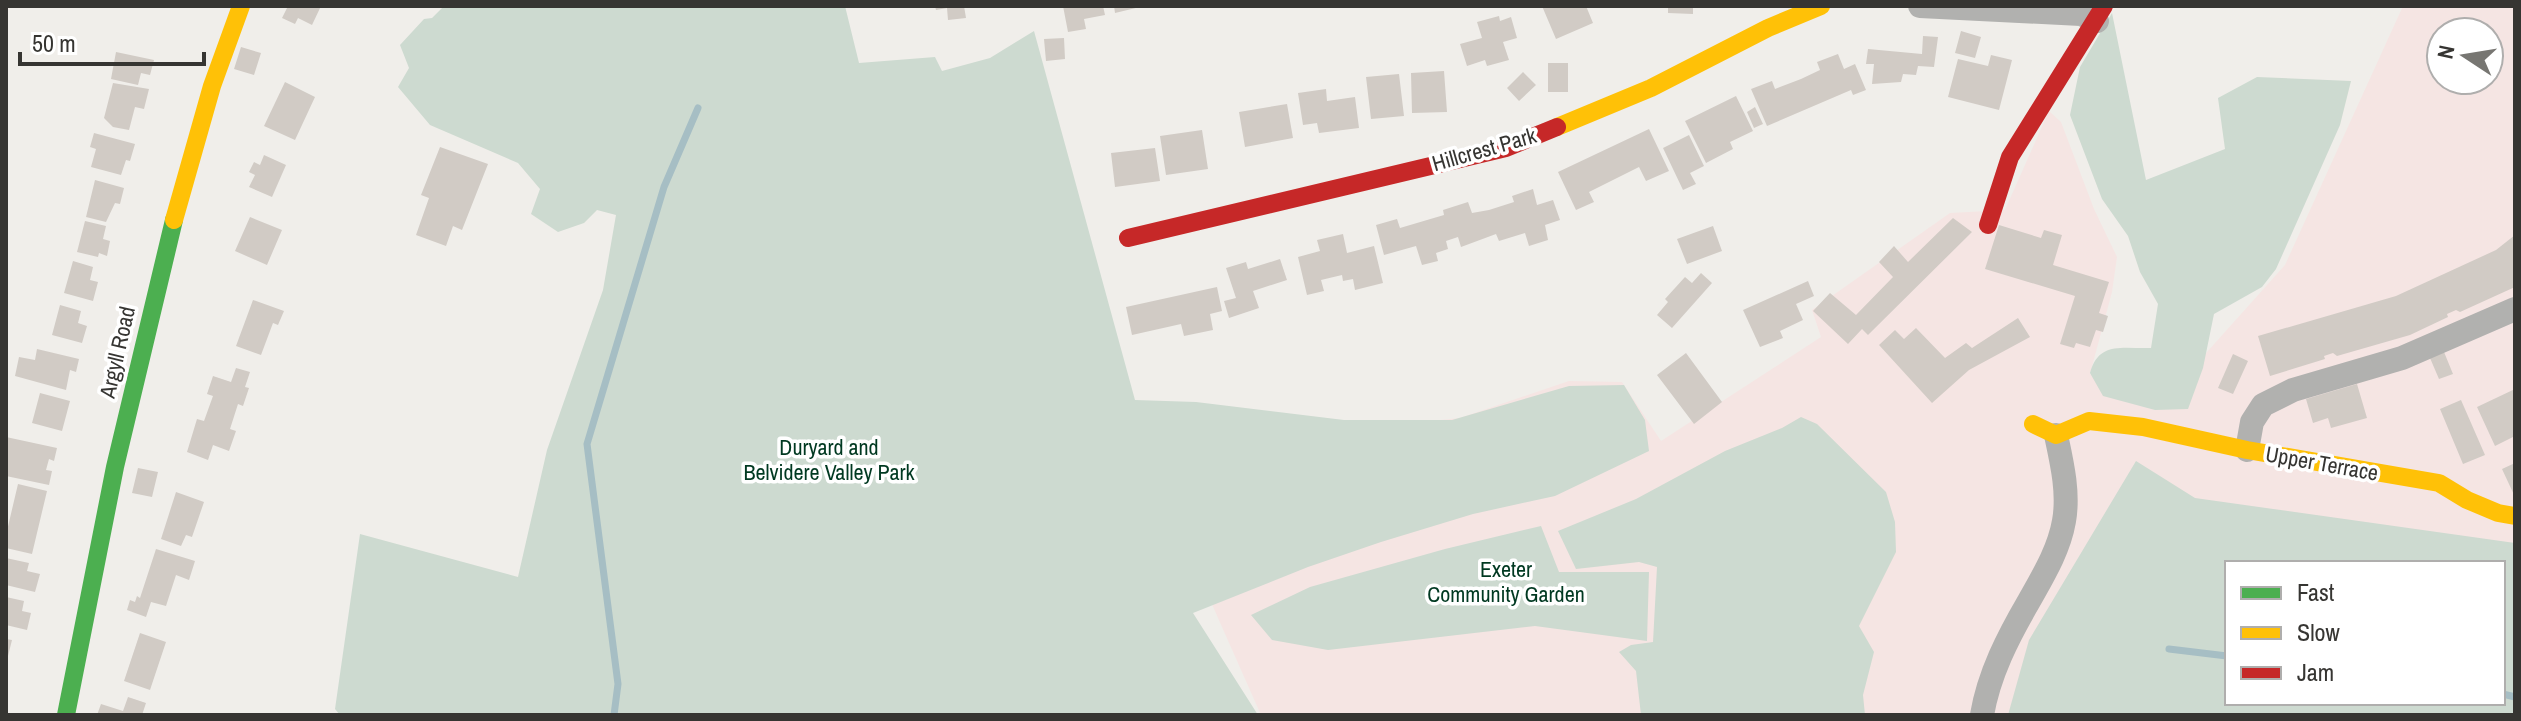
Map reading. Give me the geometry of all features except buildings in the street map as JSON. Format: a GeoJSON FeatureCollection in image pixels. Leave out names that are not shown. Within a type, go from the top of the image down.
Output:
{"type":"FeatureCollection","features":[{"type":"Feature","properties":{"kind":"street","name":"Argyll Road"},"geometry":{"type":"LineString","coordinates":[[66,715],[135,375],[206,103],[241,6]]}},
{"type":"Feature","properties":{"kind":"street","name":"Hillcrest Park"},"geometry":{"type":"LineString","coordinates":[[1128,238],[1506,148],[1651,88],[1768,28],[1821,6]]}},
{"type":"Feature","properties":{"kind":"street"},"geometry":{"type":"LineString","coordinates":[[1920,6],[2100,13]]}},
{"type":"Feature","properties":{"kind":"street"},"geometry":{"type":"LineString","coordinates":[[1988,225],[2010,157],[2100,13]]}},
{"type":"Feature","properties":{"kind":"street","name":"Upper Terrace"},"geometry":{"type":"LineString","coordinates":[[2515,309],[2402,358],[2293,390],[2263,405],[2252,422],[2247,450],[2439,483],[2467,500],[2498,513],[2515,516]]}},
{"type":"Feature","properties":{"kind":"street"},"geometry":{"type":"LineString","coordinates":[[2033,424],[2056,435],[2089,421],[2103,421],[2247,450]]}},
{"type":"Feature","properties":{"kind":"street"},"geometry":{"type":"LineString","coordinates":[[1982,715],[1986,689],[2001,652],[2052,558],[2064,523],[2064,476],[2056,435]]}},
{"type":"Feature","properties":{"kind":"shaded area"},"geometry":{"type":"Polygon","coordinates":[[[2403,6],[2515,6],[2515,715],[1261,715],[1164,496],[1346,430],[1460,418],[1569,381],[1622,382],[1661,441],[1821,337],[1812,310],[1950,213],[2005,210],[2049,111],[2061,122],[2094,209],[2117,257],[2112,292],[2090,374],[2155,410],[2285,265],[2403,6]]]}},
{"type":"Feature","properties":{"kind":"green space","name":"Duryard and Belvidere Valley Park"},"geometry":{"type":"Polygon","coordinates":[[[444,6],[845,6],[859,63],[935,57],[942,71],[990,58],[1034,31],[1135,400],[1196,402],[1344,420],[1452,420],[1569,386],[1624,385],[1645,420],[1649,451],[1555,496],[1473,514],[1381,542],[1308,567],[1193,613],[1258,715],[340,715],[335,709],[360,534],[518,577],[547,450],[603,290],[616,215],[597,210],[584,223],[558,232],[531,214],[540,189],[518,163],[430,125],[398,87],[409,68],[400,45],[424,19],[432,18],[444,6]]]}},
{"type":"Feature","properties":{"kind":"green space"},"geometry":{"type":"Polygon","coordinates":[[[2112,13],[2146,180],[2225,149],[2218,98],[2257,77],[2351,81],[2340,125],[2276,269],[2262,287],[2214,314],[2203,368],[2188,409],[2155,410],[2103,396],[2090,373],[2099,356],[2106,351],[2151,348],[2158,304],[2140,272],[2128,236],[2102,199],[2070,115],[2080,67],[2112,13]]]}},
{"type":"Feature","properties":{"kind":"green space"},"geometry":{"type":"Polygon","coordinates":[[[1801,417],[1817,424],[1886,492],[1895,522],[1896,552],[1859,626],[1874,652],[1863,695],[1865,715],[1641,715],[1636,671],[1619,652],[1631,645],[1653,642],[1657,567],[1639,562],[1576,569],[1558,531],[1636,499],[1725,451],[1801,417]]]}},
{"type":"Feature","properties":{"kind":"green space"},"geometry":{"type":"Polygon","coordinates":[[[2136,461],[2195,498],[2515,543],[2515,715],[2008,715],[2029,640],[2136,461]]]}},
{"type":"Feature","properties":{"kind":"green space","name":"Exeter Community Garden"},"geometry":{"type":"Polygon","coordinates":[[[1541,526],[1559,572],[1649,572],[1647,641],[1535,626],[1328,650],[1272,640],[1251,615],[1310,587],[1541,526]]]}},
{"type":"Feature","properties":{"kind":"waterway"},"geometry":{"type":"LineString","coordinates":[[614,715],[618,684],[587,444],[664,187],[698,108]]}},
{"type":"Feature","properties":{"kind":"waterway"},"geometry":{"type":"LineString","coordinates":[[2169,649],[2225,656]]}},
{"type":"Feature","properties":{"kind":"waterway"},"geometry":{"type":"LineString","coordinates":[[2505,694],[2515,697]]}},
{"type":"Feature","properties":{"kind":"traffic: fast"},"geometry":{"type":"LineString","coordinates":[[66,715],[115,467],[174,220]]}},
{"type":"Feature","properties":{"kind":"traffic: slow"},"geometry":{"type":"LineString","coordinates":[[174,220],[212,86],[241,6]]}},
{"type":"Feature","properties":{"kind":"traffic: slow"},"geometry":{"type":"LineString","coordinates":[[1557,127],[1651,88],[1768,28],[1821,6]]}},
{"type":"Feature","properties":{"kind":"traffic: slow"},"geometry":{"type":"LineString","coordinates":[[2033,424],[2056,435],[2089,421],[2143,427],[2247,450],[2439,483],[2467,500],[2498,513],[2515,516]]}},
{"type":"Feature","properties":{"kind":"traffic: jam"},"geometry":{"type":"LineString","coordinates":[[1988,225],[2010,157],[2104,6]]}},
{"type":"Feature","properties":{"kind":"traffic: jam"},"geometry":{"type":"LineString","coordinates":[[1128,238],[1506,148],[1557,127]]}}]}
